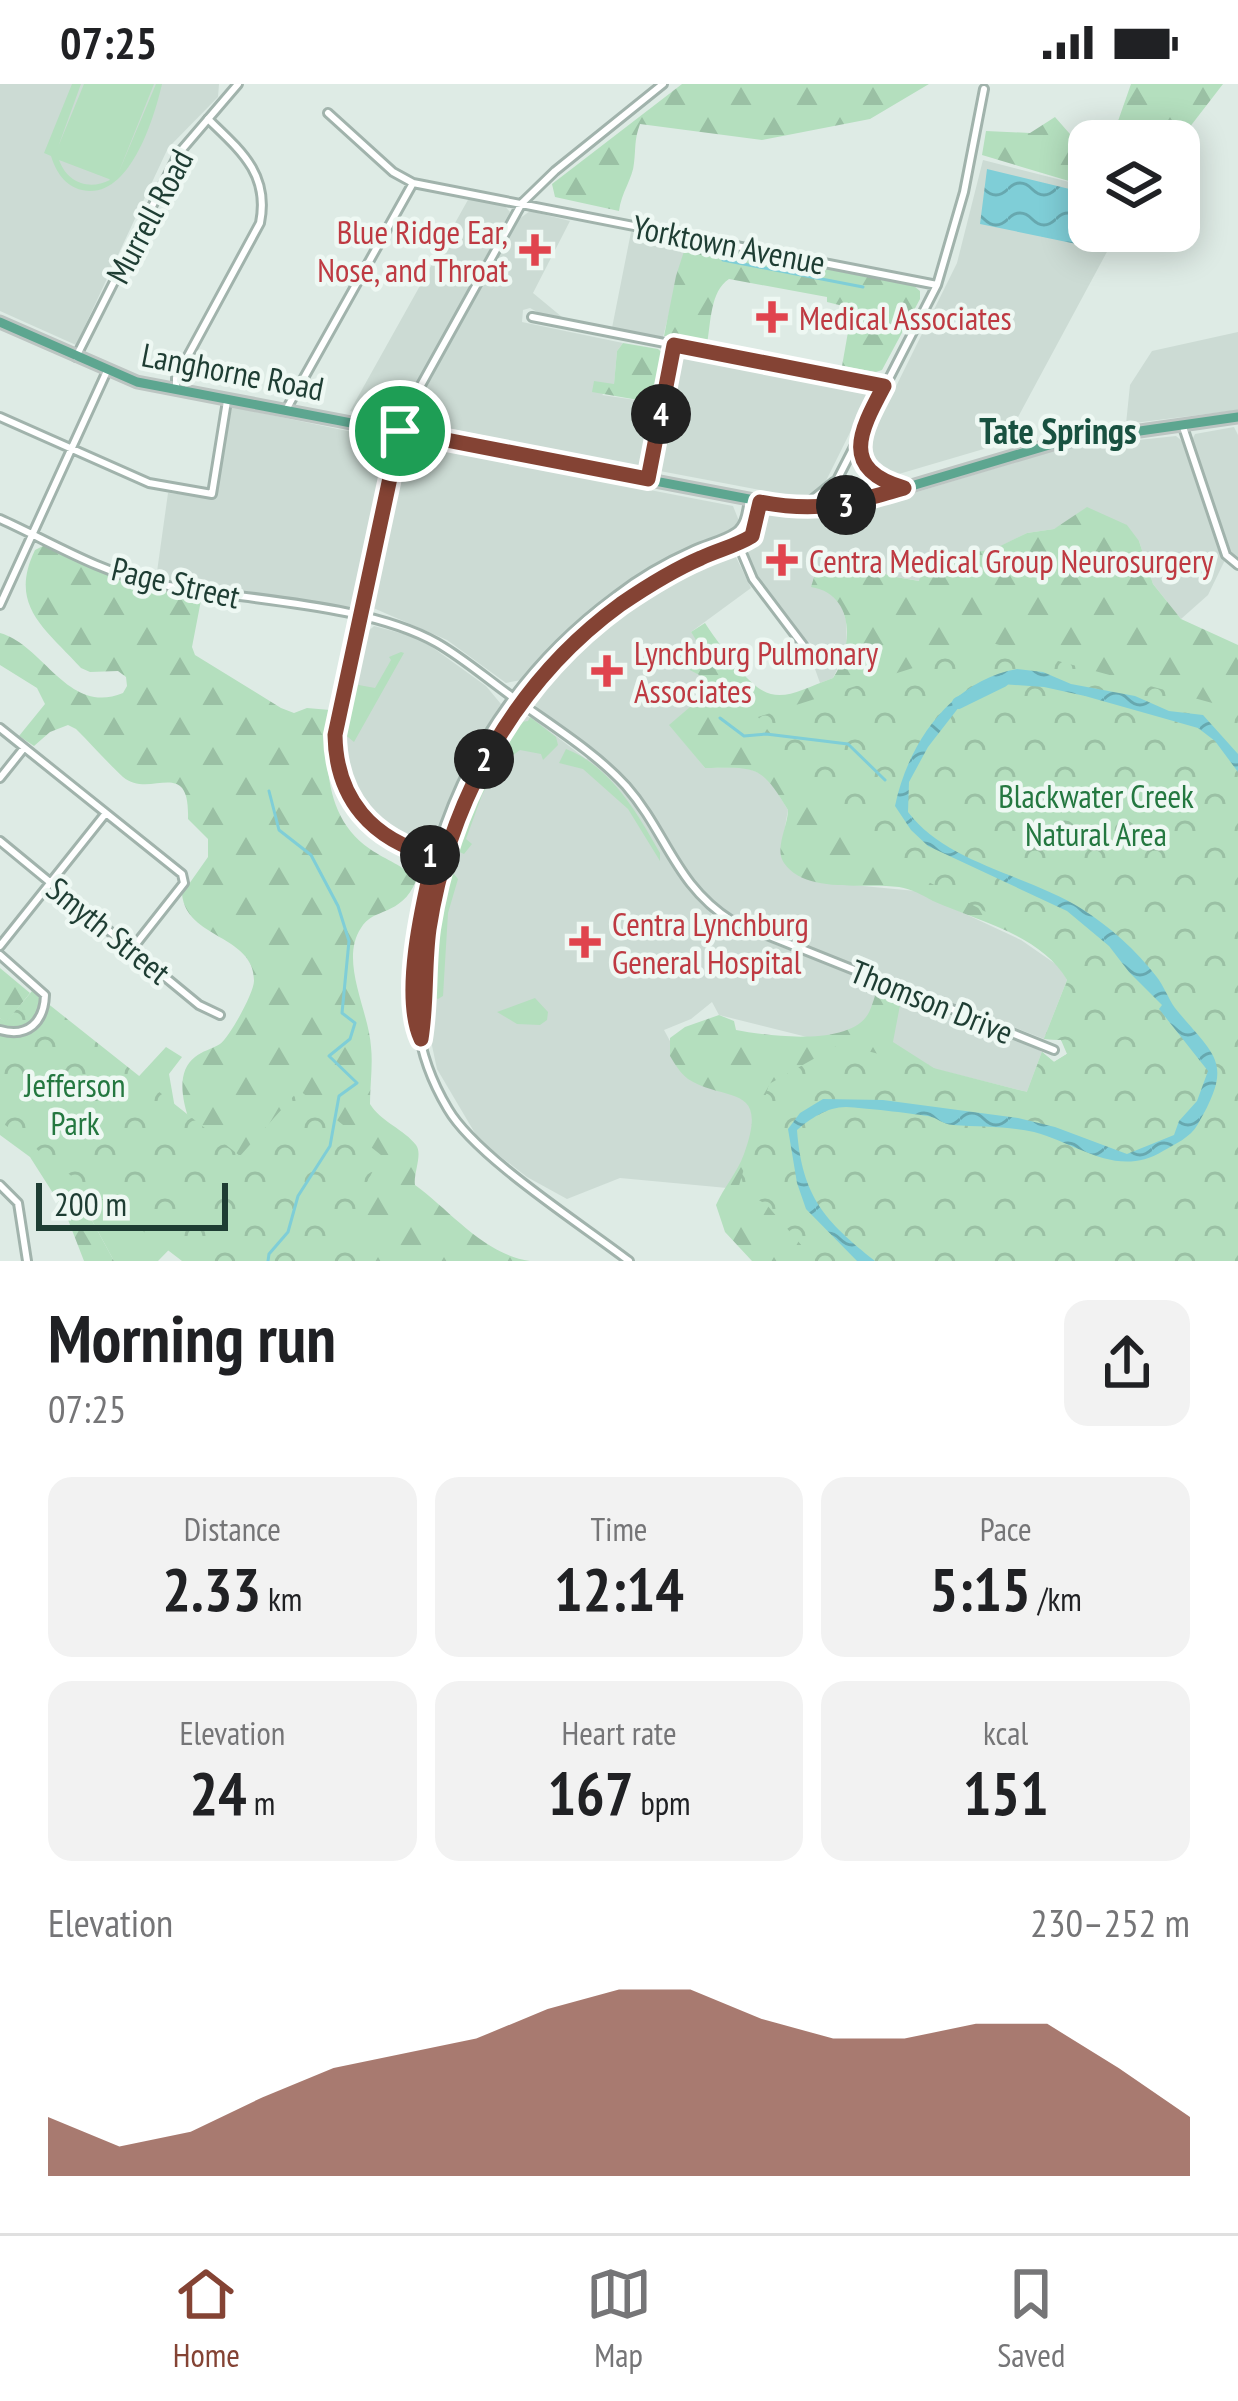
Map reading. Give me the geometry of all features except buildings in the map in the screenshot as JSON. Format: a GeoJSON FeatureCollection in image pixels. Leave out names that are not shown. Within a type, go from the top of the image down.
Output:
{"type":"FeatureCollection","features":[{"type":"Feature","properties":{"kind":"main road","name":"Langhorne Road"},"geometry":{"type":"LineString","coordinates":[[0,322],[107,371],[176,388],[801,509],[832,508],[1056,443],[1238,417]]}},
{"type":"Feature","properties":{"kind":"street","name":"Murrell Road"},"geometry":{"type":"LineString","coordinates":[[76,358],[179,153],[238,84]]}},
{"type":"Feature","properties":{"kind":"street"},"geometry":{"type":"LineString","coordinates":[[444,860],[388,839],[369,825],[351,803],[340,777],[335,735],[405,413],[521,203],[663,84]]}},
{"type":"Feature","properties":{"kind":"street"},"geometry":{"type":"LineString","coordinates":[[832,508],[837,480],[937,285],[964,192],[984,89]]}},
{"type":"Feature","properties":{"kind":"street","name":"Yorktown Avenue"},"geometry":{"type":"LineString","coordinates":[[328,113],[393,172],[413,183],[937,285]]}},
{"type":"Feature","properties":{"kind":"street"},"geometry":{"type":"LineString","coordinates":[[176,388],[176,378],[260,223],[264,203],[254,166],[208,118]]}},
{"type":"Feature","properties":{"kind":"street"},"geometry":{"type":"LineString","coordinates":[[286,408],[413,183]]}},
{"type":"Feature","properties":{"kind":"street"},"geometry":{"type":"LineString","coordinates":[[532,317],[884,386]]}},
{"type":"Feature","properties":{"kind":"street"},"geometry":{"type":"LineString","coordinates":[[648,479],[674,345]]}},
{"type":"Feature","properties":{"kind":"street"},"geometry":{"type":"LineString","coordinates":[[0,605],[107,371]]}},
{"type":"Feature","properties":{"kind":"street"},"geometry":{"type":"LineString","coordinates":[[0,417],[149,483],[212,494],[227,398]]}},
{"type":"Feature","properties":{"kind":"street"},"geometry":{"type":"LineString","coordinates":[[1183,427],[1226,555],[1238,565]]}},
{"type":"Feature","properties":{"kind":"street"},"geometry":{"type":"LineString","coordinates":[[858,436],[860,452],[873,473],[904,488]]}},
{"type":"Feature","properties":{"kind":"street"},"geometry":{"type":"LineString","coordinates":[[801,509],[837,480]]}},
{"type":"Feature","properties":{"kind":"street"},"geometry":{"type":"LineString","coordinates":[[628,1261],[470,1135],[447,1107],[415,1026],[416,970],[434,856],[469,766],[512,697],[558,644],[615,597],[690,551],[734,534],[755,501]]}},
{"type":"Feature","properties":{"kind":"street"},"geometry":{"type":"LineString","coordinates":[[421,1039],[429,927],[444,860],[477,774],[521,703],[559,658],[620,605],[698,559],[752,536],[755,501]]}},
{"type":"Feature","properties":{"kind":"street","name":"Page Street"},"geometry":{"type":"LineString","coordinates":[[0,519],[109,570],[146,582],[361,616]]}},
{"type":"Feature","properties":{"kind":"street"},"geometry":{"type":"LineString","coordinates":[[734,534],[753,579],[812,657],[820,660]]}},
{"type":"Feature","properties":{"kind":"street","name":"Thomson Drive"},"geometry":{"type":"LineString","coordinates":[[361,616],[431,639],[622,782],[680,874],[731,921],[1054,1049]]}},
{"type":"Feature","properties":{"kind":"street"},"geometry":{"type":"LineString","coordinates":[[0,728],[182,874],[184,883],[132,949]]}},
{"type":"Feature","properties":{"kind":"street"},"geometry":{"type":"LineString","coordinates":[[0,778],[24,747]]}},
{"type":"Feature","properties":{"kind":"street"},"geometry":{"type":"LineString","coordinates":[[0,946],[106,813]]}},
{"type":"Feature","properties":{"kind":"street","name":"Smyth Street"},"geometry":{"type":"LineString","coordinates":[[0,842],[199,1005],[220,1015]]}},
{"type":"Feature","properties":{"kind":"street"},"geometry":{"type":"LineString","coordinates":[[0,956],[45,994],[45,1010],[37,1024],[16,1033],[0,1030]]}},
{"type":"Feature","properties":{"kind":"street"},"geometry":{"type":"LineString","coordinates":[[0,1185],[18,1203],[27,1261]]}},
{"type":"Feature","properties":{"kind":"shaded area"},"geometry":{"type":"Polygon","coordinates":[[[0,84],[219,84],[218,97],[168,148],[76,345],[0,311],[0,84]]]}},
{"type":"Feature","properties":{"kind":"shaded area"},"geometry":{"type":"Polygon","coordinates":[[[983,160],[1068,182],[1068,252],[1107,252],[1004,443],[892,476],[878,468],[870,439],[957,263],[983,160]]]}},
{"type":"Feature","properties":{"kind":"shaded area"},"geometry":{"type":"Polygon","coordinates":[[[469,198],[503,204],[510,212],[425,368],[397,417],[390,420],[350,411],[469,198]]]}},
{"type":"Feature","properties":{"kind":"shaded area"},"geometry":{"type":"Polygon","coordinates":[[[530,211],[570,221],[533,293],[562,317],[530,308],[523,310],[522,322],[623,343],[617,351],[614,385],[602,395],[656,403],[645,463],[639,467],[412,421],[411,415],[519,219],[530,211]]]}},
{"type":"Feature","properties":{"kind":"shaded area"},"geometry":{"type":"Polygon","coordinates":[[[631,232],[687,242],[663,337],[612,328],[631,232]]]}},
{"type":"Feature","properties":{"kind":"shaded area"},"geometry":{"type":"Polygon","coordinates":[[[1238,332],[1238,410],[1126,424],[1130,385],[1152,351],[1238,332]]]}},
{"type":"Feature","properties":{"kind":"shaded area"},"geometry":{"type":"Polygon","coordinates":[[[684,352],[864,387],[870,392],[821,491],[802,498],[660,471],[657,463],[675,364],[684,352]]]}},
{"type":"Feature","properties":{"kind":"shaded area"},"geometry":{"type":"Polygon","coordinates":[[[232,407],[386,439],[389,446],[353,611],[156,579],[168,493],[209,497],[216,491],[232,407]]]}},
{"type":"Feature","properties":{"kind":"shaded area"},"geometry":{"type":"Polygon","coordinates":[[[1234,427],[1238,435],[1238,560],[1232,555],[1192,440],[1195,434],[1234,427]]]}},
{"type":"Feature","properties":{"kind":"shaded area"},"geometry":{"type":"Polygon","coordinates":[[[1176,436],[1182,441],[1225,560],[1208,595],[1181,619],[1153,584],[1139,541],[1073,520],[1027,533],[993,550],[919,558],[920,581],[890,576],[854,559],[827,589],[839,600],[846,620],[847,649],[833,678],[820,683],[815,669],[825,668],[828,654],[807,641],[758,578],[748,553],[763,519],[770,514],[838,516],[1063,448],[1176,436]]]}},
{"type":"Feature","properties":{"kind":"shaded area"},"geometry":{"type":"Polygon","coordinates":[[[415,445],[733,506],[739,521],[732,529],[687,548],[627,583],[567,631],[521,680],[506,683],[447,640],[371,607],[402,454],[415,445]]]}},
{"type":"Feature","properties":{"kind":"shaded area","name":"Centra Lynchburg General Hospital"},"geometry":{"type":"Polygon","coordinates":[[[723,552],[734,553],[751,588],[691,632],[701,646],[695,653],[705,677],[698,700],[670,725],[705,768],[744,767],[767,776],[788,810],[781,850],[820,882],[916,891],[1021,940],[1060,967],[1067,980],[1044,1039],[737,918],[716,905],[711,914],[741,931],[1033,1046],[1042,1052],[1027,1092],[719,1015],[712,1002],[691,1019],[664,1030],[677,1054],[769,1084],[738,1189],[620,1178],[567,1199],[527,1177],[479,1140],[437,1069],[428,1027],[432,954],[454,847],[516,718],[535,720],[586,759],[595,754],[537,708],[534,693],[613,616],[668,579],[723,552]]]}},
{"type":"Feature","properties":{"kind":"shaded area"},"geometry":{"type":"Polygon","coordinates":[[[374,626],[415,637],[432,647],[486,686],[501,704],[459,769],[437,836],[426,846],[391,834],[376,822],[346,777],[342,732],[362,637],[374,626]]]}},
{"type":"Feature","properties":{"kind":"green space"},"geometry":{"type":"Polygon","coordinates":[[[72,84],[81,84],[58,147],[84,84],[154,84],[118,174],[156,84],[162,84],[146,136],[126,171],[113,183],[99,190],[76,188],[44,153],[72,84]],[[59,160],[79,182],[94,185],[110,180],[59,160]]]}},
{"type":"Feature","properties":{"kind":"green space"},"geometry":{"type":"Polygon","coordinates":[[[682,84],[929,84],[870,119],[762,140],[640,124],[633,169],[619,211],[555,197],[552,184],[682,84]]]}},
{"type":"Feature","properties":{"kind":"green space"},"geometry":{"type":"Polygon","coordinates":[[[1131,84],[1223,84],[1195,120],[1118,120],[1131,84]]]}},
{"type":"Feature","properties":{"kind":"green space"},"geometry":{"type":"Polygon","coordinates":[[[1055,117],[1068,132],[1068,181],[982,155],[986,131],[1030,133],[1055,117]]]}},
{"type":"Feature","properties":{"kind":"green space"},"geometry":{"type":"Polygon","coordinates":[[[687,242],[914,286],[920,299],[882,370],[876,372],[842,366],[851,315],[843,306],[827,302],[827,297],[729,279],[715,299],[707,344],[664,336],[687,242]]]}},
{"type":"Feature","properties":{"kind":"green space"},"geometry":{"type":"Polygon","coordinates":[[[623,343],[658,349],[666,356],[656,403],[592,392],[594,381],[614,384],[617,351],[623,343]]]}},
{"type":"Feature","properties":{"kind":"green space","name":"Blackwater Creek Natural Area"},"geometry":{"type":"Polygon","coordinates":[[[1087,507],[1127,525],[1139,541],[1153,584],[1181,619],[1238,645],[1238,754],[1163,1006],[857,1261],[752,1261],[725,1232],[716,1205],[744,1154],[752,1115],[740,1098],[685,1077],[670,1056],[670,1038],[719,1015],[734,1021],[736,1030],[749,1032],[804,1037],[841,1032],[866,1017],[877,990],[901,1000],[893,1042],[951,1079],[1027,1092],[1042,1052],[1054,1062],[1067,1054],[1061,1040],[1044,1039],[1067,980],[1025,941],[913,891],[821,883],[794,873],[780,851],[788,810],[771,784],[747,769],[705,768],[669,725],[698,700],[705,678],[686,668],[701,648],[691,632],[705,623],[762,690],[793,693],[833,678],[845,652],[843,611],[836,600],[811,587],[815,574],[854,559],[890,576],[919,581],[919,557],[992,550],[1027,533],[1054,529],[1087,507]]]}},
{"type":"Feature","properties":{"kind":"green space"},"geometry":{"type":"Polygon","coordinates":[[[45,545],[130,582],[202,595],[192,647],[195,655],[281,708],[294,713],[307,708],[330,710],[330,786],[344,821],[370,849],[416,881],[403,901],[366,921],[355,941],[354,971],[371,1047],[370,1104],[416,1145],[415,1185],[482,1241],[530,1261],[269,1261],[206,1158],[184,1099],[184,1075],[195,1057],[224,1040],[246,1005],[254,981],[244,954],[186,909],[182,894],[208,857],[208,839],[188,819],[182,789],[175,784],[134,783],[123,777],[76,729],[68,725],[50,732],[34,746],[19,736],[45,704],[37,688],[0,665],[0,633],[87,695],[104,698],[123,693],[127,686],[126,677],[118,671],[81,668],[34,615],[26,586],[28,570],[35,550],[45,545]]]}},
{"type":"Feature","properties":{"kind":"green space","name":"Blackwater Creek Natural Area"},"geometry":{"type":"Polygon","coordinates":[[[992,643],[1238,710],[1238,1261],[815,1261],[766,1204],[738,1189],[769,1084],[840,1044],[1027,1092],[1042,1052],[1054,1062],[1067,1054],[1061,1040],[1044,1039],[1076,959],[852,842],[758,717],[992,643]]]}},
{"type":"Feature","properties":{"kind":"green space"},"geometry":{"type":"Polygon","coordinates":[[[401,652],[354,742],[343,733],[353,684],[375,688],[389,657],[401,652]]]}},
{"type":"Feature","properties":{"kind":"green space"},"geometry":{"type":"Polygon","coordinates":[[[530,717],[556,737],[558,745],[543,760],[541,754],[520,750],[509,758],[504,755],[466,839],[472,844],[464,854],[457,851],[462,821],[487,767],[514,723],[530,717]]]}},
{"type":"Feature","properties":{"kind":"green space"},"geometry":{"type":"Polygon","coordinates":[[[566,749],[597,767],[622,793],[660,853],[660,861],[628,809],[583,769],[559,763],[566,749]]]}},
{"type":"Feature","properties":{"kind":"green space"},"geometry":{"type":"Polygon","coordinates":[[[454,874],[458,879],[448,913],[443,996],[438,999],[430,994],[432,954],[445,880],[454,874]]]}},
{"type":"Feature","properties":{"kind":"green space"},"geometry":{"type":"Polygon","coordinates":[[[0,968],[30,993],[6,1023],[0,1018],[0,968]]]}},
{"type":"Feature","properties":{"kind":"green space","name":"Jefferson Park"},"geometry":{"type":"Polygon","coordinates":[[[32,991],[240,1156],[299,1090],[381,1155],[356,1204],[366,1245],[356,1261],[182,1261],[0,1121],[0,1018],[6,1022],[32,991]]]}},
{"type":"Feature","properties":{"kind":"green space"},"geometry":{"type":"Polygon","coordinates":[[[535,998],[548,1012],[540,1025],[517,1024],[497,1012],[535,998]]]}},
{"type":"Feature","properties":{"kind":"green space","name":"Jefferson Park"},"geometry":{"type":"Polygon","coordinates":[[[166,1047],[182,1057],[169,1074],[195,1223],[158,1261],[114,1261],[89,1215],[78,1204],[65,1212],[30,1157],[0,1135],[0,1054],[129,1087],[166,1047]]]}},
{"type":"Feature","properties":{"kind":"green space"},"geometry":{"type":"Polygon","coordinates":[[[78,1204],[114,1261],[84,1261],[65,1212],[78,1204]]]}},
{"type":"Feature","properties":{"kind":"water"},"geometry":{"type":"Polygon","coordinates":[[[987,169],[1068,189],[1068,242],[980,224],[987,169]]]}},
{"type":"Feature","properties":{"kind":"water"},"geometry":{"type":"Polygon","coordinates":[[[1017,669],[1135,696],[1169,711],[1203,715],[1238,754],[1238,772],[1215,741],[1198,728],[1044,687],[988,683],[973,689],[928,747],[909,782],[908,812],[924,830],[966,857],[1061,897],[1131,948],[1210,1050],[1217,1073],[1215,1086],[1191,1133],[1163,1151],[1130,1162],[1098,1157],[1024,1130],[953,1125],[928,1116],[854,1108],[819,1114],[797,1130],[804,1173],[830,1220],[875,1261],[857,1261],[806,1209],[797,1183],[788,1129],[800,1113],[823,1099],[883,1100],[1018,1118],[1127,1154],[1174,1135],[1179,1121],[1197,1101],[1208,1071],[1159,1009],[1162,1005],[1109,946],[1067,911],[928,846],[895,806],[910,760],[936,718],[972,687],[1017,669]]]}},
{"type":"Feature","properties":{"kind":"waterway"},"geometry":{"type":"LineString","coordinates":[[723,260],[863,287]]}},
{"type":"Feature","properties":{"kind":"waterway"},"geometry":{"type":"LineString","coordinates":[[958,703],[1003,681]]}},
{"type":"Feature","properties":{"kind":"waterway"},"geometry":{"type":"LineString","coordinates":[[720,718],[744,736],[766,734],[848,744],[885,780]]}},
{"type":"Feature","properties":{"kind":"waterway"},"geometry":{"type":"LineString","coordinates":[[268,1261],[288,1232],[298,1196],[330,1146],[339,1096],[357,1083],[329,1056],[350,1039],[355,1023],[342,1013],[349,941],[338,906],[311,855],[279,830],[269,791]]}},
{"type":"Feature","properties":{"kind":"place","name":"Blue Ridge Ear, Nose, and Throat"},"geometry":{"type":"Point","coordinates":[535,250]}},
{"type":"Feature","properties":{"kind":"place","name":"Medical Associates"},"geometry":{"type":"Point","coordinates":[772,317]}},
{"type":"Feature","properties":{"kind":"place","name":"Centra Medical Group Neurosurgery"},"geometry":{"type":"Point","coordinates":[782,560]}},
{"type":"Feature","properties":{"kind":"place","name":"Lynchburg Pulmonary Associates"},"geometry":{"type":"Point","coordinates":[607,671]}},
{"type":"Feature","properties":{"kind":"place","name":"Centra Lynchburg General Hospital"},"geometry":{"type":"Point","coordinates":[585,942]}},
{"type":"Feature","properties":{"kind":"district","name":"Tate Springs"},"geometry":{"type":"Point","coordinates":[1058,430]}},
{"type":"Feature","properties":{"kind":"route"},"geometry":{"type":"LineString","coordinates":[[674,345],[884,386],[858,436],[860,452],[881,480],[904,488],[832,508],[760,502],[752,536],[698,559],[620,605],[559,658],[487,754],[455,824],[429,927],[421,1039],[415,1026],[416,970],[434,856],[413,851],[369,825],[351,803],[335,755],[335,735],[400,431],[648,479],[674,345]]}}]}
